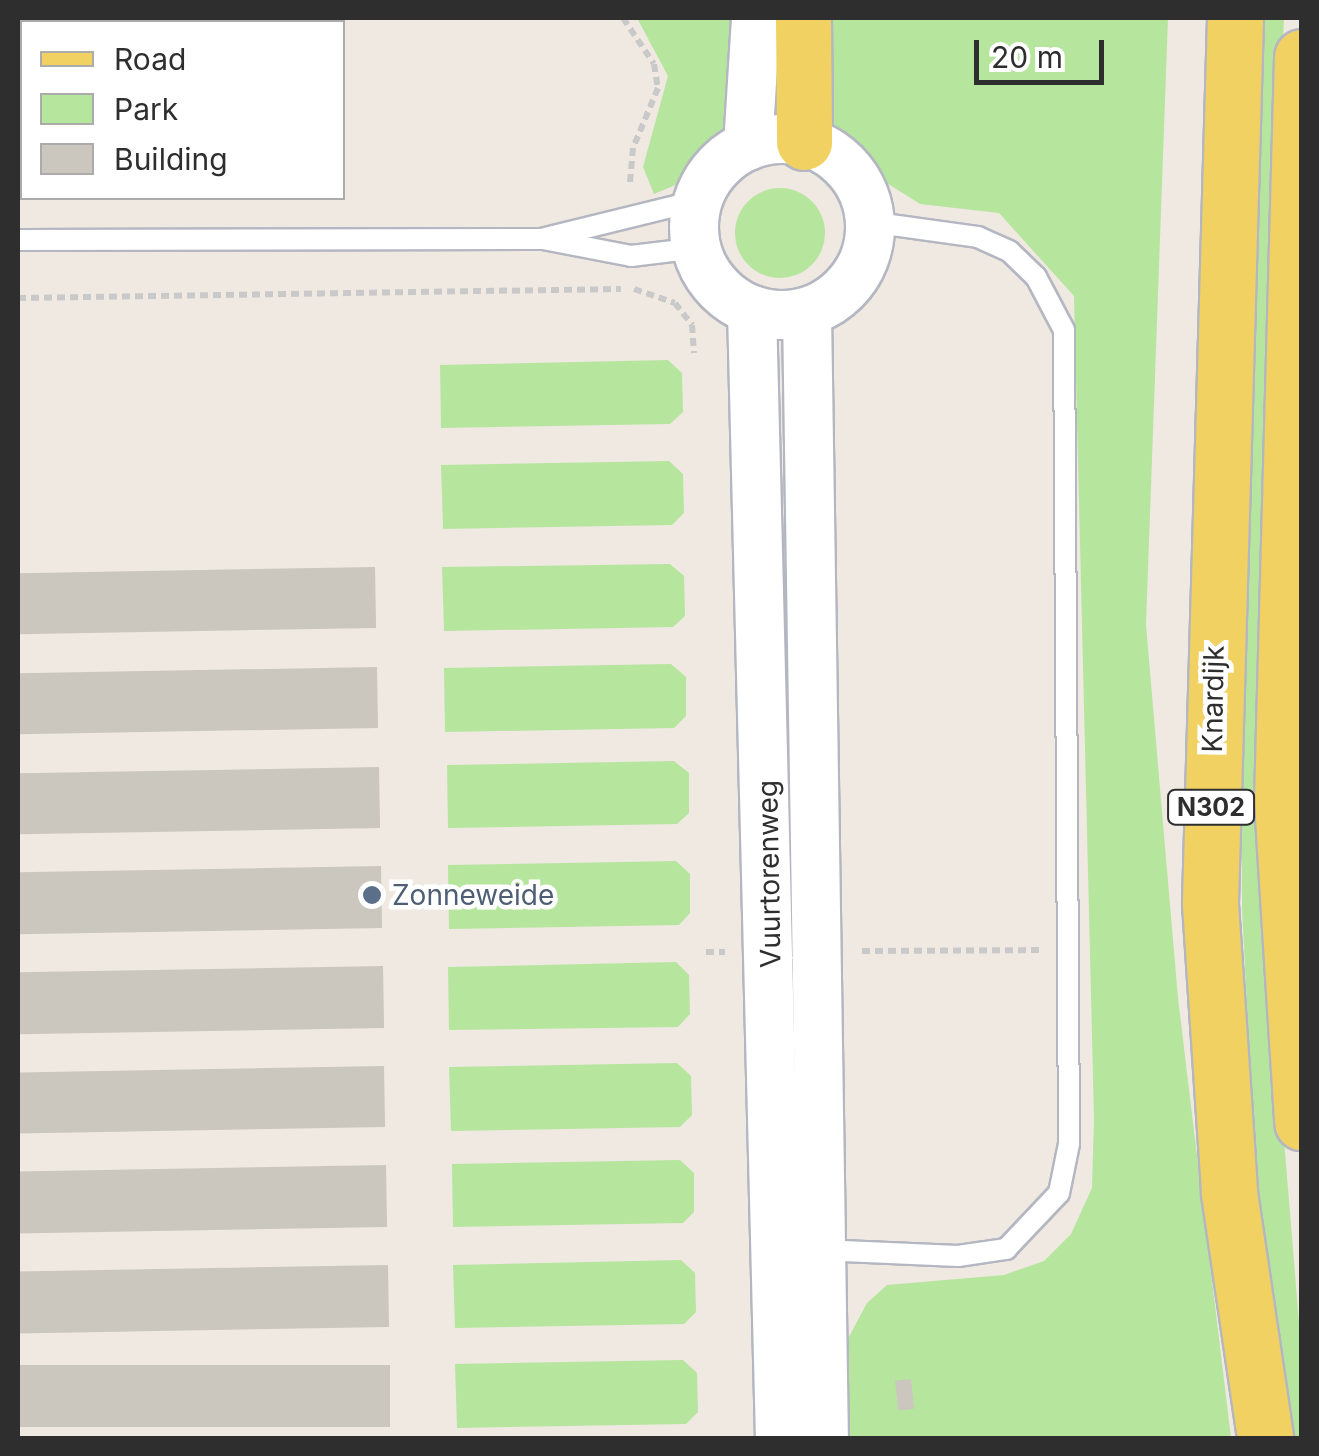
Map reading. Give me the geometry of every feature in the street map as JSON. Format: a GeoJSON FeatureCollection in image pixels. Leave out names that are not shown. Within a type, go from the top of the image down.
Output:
{"type":"FeatureCollection","features":[{"type":"Feature","properties":{"kind":"main road"},"geometry":{"type":"LineString","coordinates":[[803,18],[804,142]]}},
{"type":"Feature","properties":{"kind":"main road","name":"Knardijk"},"geometry":{"type":"LineString","coordinates":[[1235,18],[1210,904],[1229,1194],[1265,1438]]}},
{"type":"Feature","properties":{"kind":"main road","name":"N302"},"geometry":{"type":"LineString","coordinates":[[1302,56],[1282,801],[1302,1122]]}},
{"type":"Feature","properties":{"kind":"street"},"geometry":{"type":"LineString","coordinates":[[748,146],[756,18]]}},
{"type":"Feature","properties":{"kind":"street"},"geometry":{"type":"LineString","coordinates":[[804,142],[850,171],[870,222],[854,278],[807,312],[752,310],[717,286],[696,248],[696,201],[712,174],[748,146],[804,142]]}},
{"type":"Feature","properties":{"kind":"street","name":"Vuurtorenweg"},"geometry":{"type":"LineString","coordinates":[[752,310],[791,952],[799,1249],[824,1438]]}},
{"type":"Feature","properties":{"kind":"street","name":"Vuurtorenweg"},"geometry":{"type":"LineString","coordinates":[[791,952],[807,312]]}},
{"type":"Feature","properties":{"kind":"street","name":"Vuurtorenweg"},"geometry":{"type":"LineString","coordinates":[[780,1438],[799,1249]]}},
{"type":"Feature","properties":{"kind":"lane"},"geometry":{"type":"LineString","coordinates":[[543,239],[630,211],[696,201]]}},
{"type":"Feature","properties":{"kind":"lane"},"geometry":{"type":"LineString","coordinates":[[799,1249],[958,1256],[1006,1249],[1038,1221],[1060,1193],[1068,1144],[1064,330],[1036,277],[1009,251],[978,237],[870,222]]}},
{"type":"Feature","properties":{"kind":"lane"},"geometry":{"type":"LineString","coordinates":[[18,240],[543,239],[631,256],[696,248]]}},
{"type":"Feature","properties":{"kind":"path"},"geometry":{"type":"LineString","coordinates":[[622,18],[654,64],[658,88],[633,148],[630,211]]}},
{"type":"Feature","properties":{"kind":"path"},"geometry":{"type":"LineString","coordinates":[[631,256],[634,289]]}},
{"type":"Feature","properties":{"kind":"path"},"geometry":{"type":"LineString","coordinates":[[18,298],[634,289],[675,303],[692,325],[694,353]]}},
{"type":"Feature","properties":{"kind":"path"},"geometry":{"type":"LineString","coordinates":[[706,952],[1066,949]]}},
{"type":"Feature","properties":{"kind":"green space"},"geometry":{"type":"Polygon","coordinates":[[[637,18],[740,18],[739,115],[685,181],[654,194],[643,167],[668,76],[637,18]]]}},
{"type":"Feature","properties":{"kind":"green space"},"geometry":{"type":"Polygon","coordinates":[[[816,18],[1168,18],[1146,625],[1178,998],[1231,1438],[837,1438],[835,1363],[867,1303],[887,1285],[1004,1275],[1044,1261],[1071,1234],[1092,1188],[1094,1119],[1074,296],[999,213],[920,204],[860,166],[826,119],[816,18]]]}},
{"type":"Feature","properties":{"kind":"green space"},"geometry":{"type":"Polygon","coordinates":[[[1258,18],[1284,18],[1264,469],[1265,908],[1301,1347],[1301,1438],[1288,1438],[1254,1148],[1242,908],[1241,467],[1258,18]]]}},
{"type":"Feature","properties":{"kind":"green space"},"geometry":{"type":"Polygon","coordinates":[[[780,188],[812,201],[825,233],[812,265],[780,278],[748,265],[735,233],[748,201],[780,188]]]}},
{"type":"Feature","properties":{"kind":"green space"},"geometry":{"type":"Polygon","coordinates":[[[668,360],[682,373],[683,412],[670,424],[441,428],[440,365],[668,360]]]}},
{"type":"Feature","properties":{"kind":"green space"},"geometry":{"type":"Polygon","coordinates":[[[669,461],[683,474],[684,513],[672,525],[443,529],[441,465],[669,461]]]}},
{"type":"Feature","properties":{"kind":"green space"},"geometry":{"type":"Polygon","coordinates":[[[670,564],[684,576],[685,616],[673,627],[444,631],[442,567],[670,564]]]}},
{"type":"Feature","properties":{"kind":"green space"},"geometry":{"type":"Polygon","coordinates":[[[671,664],[686,677],[686,716],[674,728],[445,732],[444,668],[671,664]]]}},
{"type":"Feature","properties":{"kind":"green space"},"geometry":{"type":"Polygon","coordinates":[[[674,761],[689,773],[689,813],[677,824],[448,828],[447,765],[674,761]]]}},
{"type":"Feature","properties":{"kind":"green space"},"geometry":{"type":"Polygon","coordinates":[[[676,861],[690,874],[690,913],[679,925],[449,929],[448,865],[676,861]]]}},
{"type":"Feature","properties":{"kind":"green space"},"geometry":{"type":"Polygon","coordinates":[[[676,962],[689,975],[690,1014],[678,1027],[449,1030],[448,967],[676,962]]]}},
{"type":"Feature","properties":{"kind":"green space"},"geometry":{"type":"Polygon","coordinates":[[[677,1063],[691,1076],[692,1115],[680,1127],[451,1131],[449,1067],[677,1063]]]}},
{"type":"Feature","properties":{"kind":"green space"},"geometry":{"type":"Polygon","coordinates":[[[680,1160],[694,1173],[694,1212],[683,1223],[453,1227],[452,1164],[680,1160]]]}},
{"type":"Feature","properties":{"kind":"green space"},"geometry":{"type":"Polygon","coordinates":[[[681,1260],[695,1273],[696,1312],[684,1324],[455,1328],[453,1265],[681,1260]]]}},
{"type":"Feature","properties":{"kind":"green space"},"geometry":{"type":"Polygon","coordinates":[[[683,1360],[697,1373],[698,1412],[686,1424],[457,1428],[455,1364],[683,1360]]]}},
{"type":"Feature","properties":{"kind":"building"},"geometry":{"type":"Polygon","coordinates":[[[375,567],[376,628],[19,634],[18,573],[375,567]]]}},
{"type":"Feature","properties":{"kind":"building"},"geometry":{"type":"Polygon","coordinates":[[[377,667],[378,728],[19,734],[18,673],[377,667]]]}},
{"type":"Feature","properties":{"kind":"building"},"geometry":{"type":"Polygon","coordinates":[[[379,767],[380,828],[19,834],[18,773],[379,767]]]}},
{"type":"Feature","properties":{"kind":"building"},"geometry":{"type":"Polygon","coordinates":[[[381,866],[382,928],[19,934],[18,872],[381,866]]]}},
{"type":"Feature","properties":{"kind":"building"},"geometry":{"type":"Polygon","coordinates":[[[383,966],[384,1028],[19,1034],[18,972],[383,966]]]}},
{"type":"Feature","properties":{"kind":"building"},"geometry":{"type":"Polygon","coordinates":[[[384,1066],[385,1127],[19,1133],[18,1072],[384,1066]]]}},
{"type":"Feature","properties":{"kind":"building"},"geometry":{"type":"Polygon","coordinates":[[[386,1165],[387,1227],[19,1233],[18,1171],[386,1165]]]}},
{"type":"Feature","properties":{"kind":"building"},"geometry":{"type":"Polygon","coordinates":[[[388,1265],[389,1327],[19,1333],[18,1271],[388,1265]]]}},
{"type":"Feature","properties":{"kind":"building"},"geometry":{"type":"Polygon","coordinates":[[[18,1365],[390,1365],[390,1427],[18,1427],[18,1365]]]}},
{"type":"Feature","properties":{"kind":"building"},"geometry":{"type":"Polygon","coordinates":[[[911,1379],[914,1409],[898,1411],[895,1381],[911,1379]]]}},
{"type":"Feature","properties":{"kind":"place","name":"Zonneweide"},"geometry":{"type":"Point","coordinates":[372,895]}}]}
